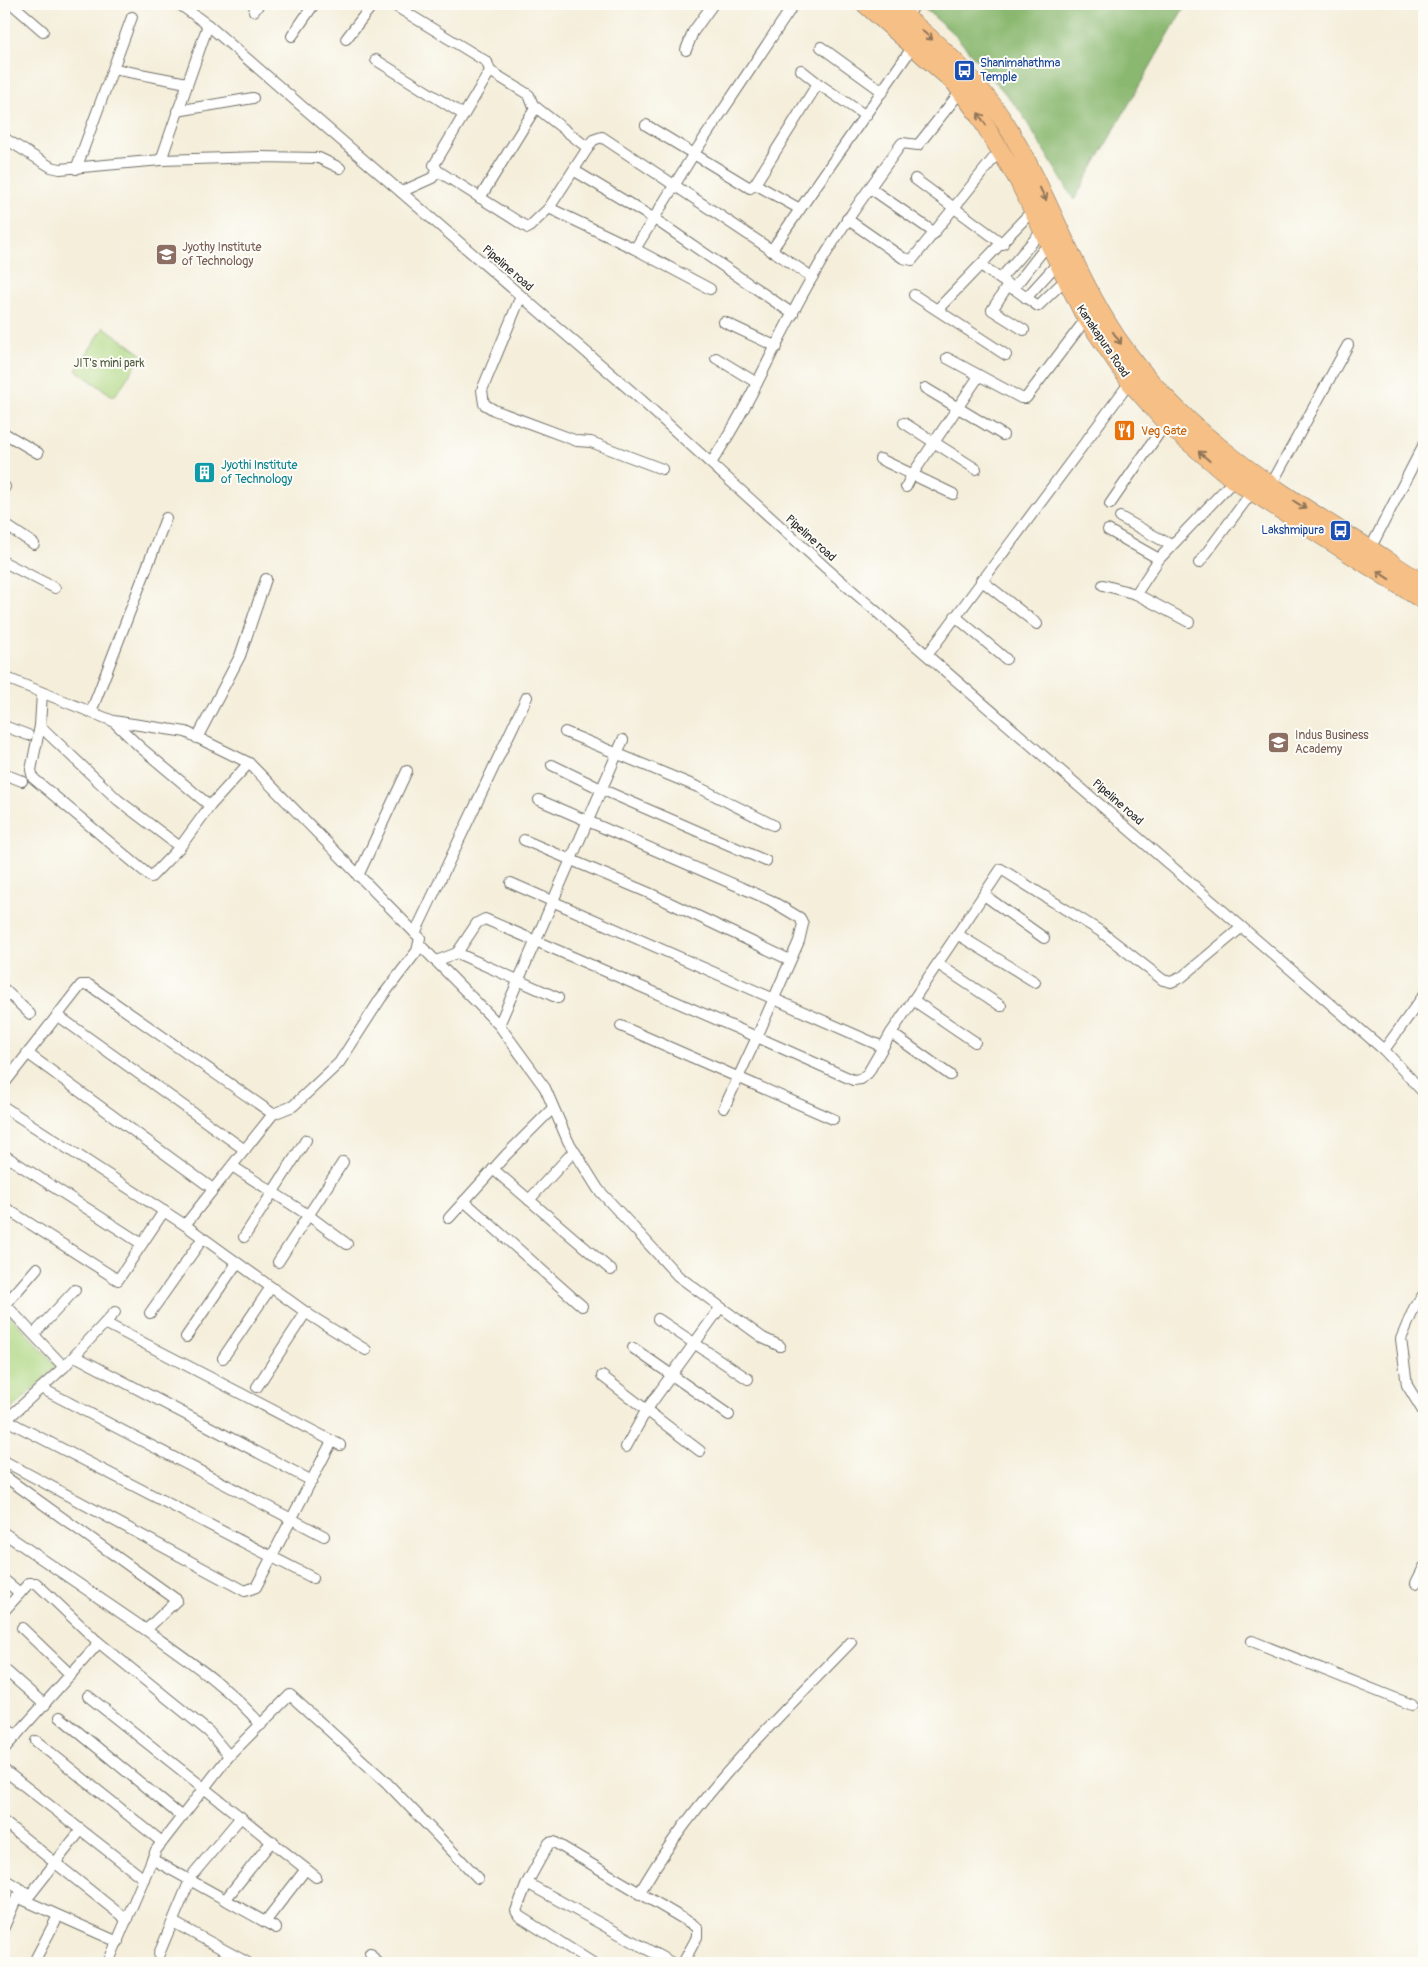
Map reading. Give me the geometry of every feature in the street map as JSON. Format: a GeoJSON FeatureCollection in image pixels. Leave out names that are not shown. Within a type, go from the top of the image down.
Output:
{"type":"FeatureCollection","features":[{"type":"Feature","properties":{"kind":"highway","name":"Kanakapura Road"},"geometry":{"type":"LineString","coordinates":[[865,4],[914,45],[961,91],[1001,149],[1025,176],[1034,210],[1057,264],[1086,319],[1130,382],[1166,423],[1234,480],[1424,601]]}},
{"type":"Feature","properties":{"kind":"highway","name":"Kanakapura Road"},"geometry":{"type":"LineString","coordinates":[[890,4],[909,10],[964,70],[992,104],[1025,176],[1096,304],[1138,366],[1175,409],[1224,453],[1424,584]]}},
{"type":"Feature","properties":{"kind":"street"},"geometry":{"type":"LineString","coordinates":[[12,4],[42,31]]}},
{"type":"Feature","properties":{"kind":"street","name":"Pipeline road"},"geometry":{"type":"LineString","coordinates":[[179,4],[208,25],[521,296],[711,463],[826,568],[928,654],[1384,1050],[1424,1093]]}},
{"type":"Feature","properties":{"kind":"street"},"geometry":{"type":"LineString","coordinates":[[292,36],[314,4]]}},
{"type":"Feature","properties":{"kind":"street"},"geometry":{"type":"LineString","coordinates":[[346,39],[373,4]]}},
{"type":"Feature","properties":{"kind":"street"},"geometry":{"type":"LineString","coordinates":[[392,4],[487,62],[490,71],[529,95],[536,107],[588,148]]}},
{"type":"Feature","properties":{"kind":"street"},"geometry":{"type":"LineString","coordinates":[[686,50],[692,32],[713,4]]}},
{"type":"Feature","properties":{"kind":"street"},"geometry":{"type":"LineString","coordinates":[[635,249],[693,155],[794,4]]}},
{"type":"Feature","properties":{"kind":"street"},"geometry":{"type":"LineString","coordinates":[[76,169],[132,17]]}},
{"type":"Feature","properties":{"kind":"street"},"geometry":{"type":"LineString","coordinates":[[161,160],[208,25]]}},
{"type":"Feature","properties":{"kind":"street"},"geometry":{"type":"LineString","coordinates":[[771,251],[914,45]]}},
{"type":"Feature","properties":{"kind":"street"},"geometry":{"type":"LineString","coordinates":[[821,47],[883,92]]}},
{"type":"Feature","properties":{"kind":"street"},"geometry":{"type":"LineString","coordinates":[[376,60],[464,115]]}},
{"type":"Feature","properties":{"kind":"street"},"geometry":{"type":"LineString","coordinates":[[114,69],[187,83]]}},
{"type":"Feature","properties":{"kind":"street"},"geometry":{"type":"LineString","coordinates":[[801,70],[866,116]]}},
{"type":"Feature","properties":{"kind":"street"},"geometry":{"type":"LineString","coordinates":[[490,71],[434,165],[438,171],[480,198],[528,228],[549,208],[593,140],[602,137],[812,277]]}},
{"type":"Feature","properties":{"kind":"street"},"geometry":{"type":"LineString","coordinates":[[646,125],[750,188],[755,184],[815,88],[820,85]]}},
{"type":"Feature","properties":{"kind":"street"},"geometry":{"type":"LineString","coordinates":[[711,463],[777,347],[812,277],[847,219],[902,143],[918,145],[961,91]]}},
{"type":"Feature","properties":{"kind":"street"},"geometry":{"type":"LineString","coordinates":[[177,112],[253,98]]}},
{"type":"Feature","properties":{"kind":"street"},"geometry":{"type":"LineString","coordinates":[[480,198],[536,107]]}},
{"type":"Feature","properties":{"kind":"street"},"geometry":{"type":"LineString","coordinates":[[4,139],[51,166],[76,169],[161,160],[260,157],[319,158],[340,168]]}},
{"type":"Feature","properties":{"kind":"street"},"geometry":{"type":"LineString","coordinates":[[847,219],[908,260],[912,260],[1001,149]]}},
{"type":"Feature","properties":{"kind":"street"},"geometry":{"type":"LineString","coordinates":[[401,192],[432,178],[438,171]]}},
{"type":"Feature","properties":{"kind":"street"},"geometry":{"type":"LineString","coordinates":[[574,171],[654,218],[793,314]]}},
{"type":"Feature","properties":{"kind":"street"},"geometry":{"type":"LineString","coordinates":[[915,179],[1004,244]]}},
{"type":"Feature","properties":{"kind":"street"},"geometry":{"type":"LineString","coordinates":[[755,184],[800,209]]}},
{"type":"Feature","properties":{"kind":"street"},"geometry":{"type":"LineString","coordinates":[[870,188],[935,233]]}},
{"type":"Feature","properties":{"kind":"street"},"geometry":{"type":"LineString","coordinates":[[549,208],[635,249],[710,289]]}},
{"type":"Feature","properties":{"kind":"street"},"geometry":{"type":"LineString","coordinates":[[938,309],[1004,244],[1034,210]]}},
{"type":"Feature","properties":{"kind":"street"},"geometry":{"type":"LineString","coordinates":[[1007,285],[1046,237]]}},
{"type":"Feature","properties":{"kind":"street"},"geometry":{"type":"LineString","coordinates":[[1024,330],[992,310],[1007,285],[1046,237]]}},
{"type":"Feature","properties":{"kind":"street"},"geometry":{"type":"LineString","coordinates":[[1026,298],[1057,264]]}},
{"type":"Feature","properties":{"kind":"street"},"geometry":{"type":"LineString","coordinates":[[982,266],[1038,306],[1065,280]]}},
{"type":"Feature","properties":{"kind":"street"},"geometry":{"type":"LineString","coordinates":[[914,295],[1006,355]]}},
{"type":"Feature","properties":{"kind":"street"},"geometry":{"type":"LineString","coordinates":[[521,296],[482,390],[484,404],[494,410],[577,441],[591,442],[662,469]]}},
{"type":"Feature","properties":{"kind":"street"},"geometry":{"type":"LineString","coordinates":[[946,358],[1021,398],[1026,398],[1086,319]]}},
{"type":"Feature","properties":{"kind":"street"},"geometry":{"type":"LineString","coordinates":[[724,322],[777,347]]}},
{"type":"Feature","properties":{"kind":"street"},"geometry":{"type":"LineString","coordinates":[[1271,485],[1348,345]]}},
{"type":"Feature","properties":{"kind":"street"},"geometry":{"type":"LineString","coordinates":[[716,358],[757,383]]}},
{"type":"Feature","properties":{"kind":"street"},"geometry":{"type":"LineString","coordinates":[[906,487],[912,475],[979,376]]}},
{"type":"Feature","properties":{"kind":"street"},"geometry":{"type":"LineString","coordinates":[[928,654],[981,580],[1130,382]]}},
{"type":"Feature","properties":{"kind":"street"},"geometry":{"type":"LineString","coordinates":[[925,388],[956,409],[1003,435]]}},
{"type":"Feature","properties":{"kind":"street"},"geometry":{"type":"LineString","coordinates":[[904,423],[934,444],[976,469]]}},
{"type":"Feature","properties":{"kind":"street"},"geometry":{"type":"LineString","coordinates":[[1110,504],[1166,423]]}},
{"type":"Feature","properties":{"kind":"street"},"geometry":{"type":"LineString","coordinates":[[4,432],[38,453]]}},
{"type":"Feature","properties":{"kind":"street"},"geometry":{"type":"LineString","coordinates":[[1370,549],[1424,444]]}},
{"type":"Feature","properties":{"kind":"street"},"geometry":{"type":"LineString","coordinates":[[880,459],[953,494]]}},
{"type":"Feature","properties":{"kind":"street"},"geometry":{"type":"LineString","coordinates":[[1136,594],[1159,559],[1171,545],[1234,480]]}},
{"type":"Feature","properties":{"kind":"street"},"geometry":{"type":"LineString","coordinates":[[1199,563],[1252,492]]}},
{"type":"Feature","properties":{"kind":"street"},"geometry":{"type":"LineString","coordinates":[[1120,517],[1171,545]]}},
{"type":"Feature","properties":{"kind":"street"},"geometry":{"type":"LineString","coordinates":[[91,712],[166,518]]}},
{"type":"Feature","properties":{"kind":"street"},"geometry":{"type":"LineString","coordinates":[[4,524],[34,544]]}},
{"type":"Feature","properties":{"kind":"street"},"geometry":{"type":"LineString","coordinates":[[1108,530],[1159,559]]}},
{"type":"Feature","properties":{"kind":"street"},"geometry":{"type":"LineString","coordinates":[[4,562],[55,588]]}},
{"type":"Feature","properties":{"kind":"street"},"geometry":{"type":"LineString","coordinates":[[197,738],[240,656],[266,579]]}},
{"type":"Feature","properties":{"kind":"street"},"geometry":{"type":"LineString","coordinates":[[981,580],[1037,624]]}},
{"type":"Feature","properties":{"kind":"street"},"geometry":{"type":"LineString","coordinates":[[1103,585],[1136,594],[1189,622]]}},
{"type":"Feature","properties":{"kind":"street"},"geometry":{"type":"LineString","coordinates":[[955,616],[1006,659]]}},
{"type":"Feature","properties":{"kind":"street"},"geometry":{"type":"LineString","coordinates":[[4,677],[113,721],[186,732],[249,763],[420,938],[417,951],[381,998],[339,1063],[293,1106],[273,1114],[185,1225]]}},
{"type":"Feature","properties":{"kind":"street"},"geometry":{"type":"LineString","coordinates":[[42,693],[40,726],[31,770],[33,778],[151,877],[180,847],[210,806],[249,763]]}},
{"type":"Feature","properties":{"kind":"street"},"geometry":{"type":"LineString","coordinates":[[415,933],[527,698]]}},
{"type":"Feature","properties":{"kind":"street"},"geometry":{"type":"LineString","coordinates":[[113,721],[140,748],[210,806]]}},
{"type":"Feature","properties":{"kind":"street"},"geometry":{"type":"LineString","coordinates":[[4,726],[28,735]]}},
{"type":"Feature","properties":{"kind":"street"},"geometry":{"type":"LineString","coordinates":[[40,726],[118,800],[180,847]]}},
{"type":"Feature","properties":{"kind":"street"},"geometry":{"type":"LineString","coordinates":[[566,732],[700,788],[773,825]]}},
{"type":"Feature","properties":{"kind":"street"},"geometry":{"type":"LineString","coordinates":[[499,1026],[623,740]]}},
{"type":"Feature","properties":{"kind":"street"},"geometry":{"type":"LineString","coordinates":[[552,765],[601,789],[766,861]]}},
{"type":"Feature","properties":{"kind":"street"},"geometry":{"type":"LineString","coordinates":[[358,876],[407,771]]}},
{"type":"Feature","properties":{"kind":"street"},"geometry":{"type":"LineString","coordinates":[[4,774],[22,781]]}},
{"type":"Feature","properties":{"kind":"street"},"geometry":{"type":"LineString","coordinates":[[539,800],[770,900],[800,918],[803,924],[799,941],[724,1108]]}},
{"type":"Feature","properties":{"kind":"street"},"geometry":{"type":"LineString","coordinates":[[524,840],[649,893],[790,960]]}},
{"type":"Feature","properties":{"kind":"street"},"geometry":{"type":"LineString","coordinates":[[436,961],[457,953],[482,919],[853,1080],[861,1079],[868,1073],[891,1033],[1001,869],[1100,931],[1163,980],[1171,982],[1182,977],[1242,927]]}},
{"type":"Feature","properties":{"kind":"street"},"geometry":{"type":"LineString","coordinates":[[511,883],[884,1047]]}},
{"type":"Feature","properties":{"kind":"street"},"geometry":{"type":"LineString","coordinates":[[984,895],[1044,938]]}},
{"type":"Feature","properties":{"kind":"street"},"geometry":{"type":"LineString","coordinates":[[958,934],[1035,982]]}},
{"type":"Feature","properties":{"kind":"street"},"geometry":{"type":"LineString","coordinates":[[419,944],[499,1026],[545,1088],[574,1151],[598,1189],[678,1276],[720,1308],[764,1338],[780,1346]]}},
{"type":"Feature","properties":{"kind":"street"},"geometry":{"type":"LineString","coordinates":[[457,953],[558,998]]}},
{"type":"Feature","properties":{"kind":"street"},"geometry":{"type":"LineString","coordinates":[[938,964],[1001,1006]]}},
{"type":"Feature","properties":{"kind":"street"},"geometry":{"type":"LineString","coordinates":[[4,1084],[81,985],[89,984],[273,1114]]}},
{"type":"Feature","properties":{"kind":"street"},"geometry":{"type":"LineString","coordinates":[[4,989],[30,1014]]}},
{"type":"Feature","properties":{"kind":"street"},"geometry":{"type":"LineString","coordinates":[[1384,1050],[1424,995]]}},
{"type":"Feature","properties":{"kind":"street"},"geometry":{"type":"LineString","coordinates":[[914,1000],[976,1042]]}},
{"type":"Feature","properties":{"kind":"street"},"geometry":{"type":"LineString","coordinates":[[57,1015],[245,1150]]}},
{"type":"Feature","properties":{"kind":"street"},"geometry":{"type":"LineString","coordinates":[[621,1026],[833,1119]]}},
{"type":"Feature","properties":{"kind":"street"},"geometry":{"type":"LineString","coordinates":[[891,1033],[950,1075]]}},
{"type":"Feature","properties":{"kind":"street"},"geometry":{"type":"LineString","coordinates":[[28,1053],[214,1189]]}},
{"type":"Feature","properties":{"kind":"street"},"geometry":{"type":"LineString","coordinates":[[4,1107],[185,1225],[306,1312],[366,1350]]}},
{"type":"Feature","properties":{"kind":"street"},"geometry":{"type":"LineString","coordinates":[[449,1218],[493,1169],[553,1108]]}},
{"type":"Feature","properties":{"kind":"street"},"geometry":{"type":"LineString","coordinates":[[244,1237],[306,1140]]}},
{"type":"Feature","properties":{"kind":"street"},"geometry":{"type":"LineString","coordinates":[[529,1200],[574,1151]]}},
{"type":"Feature","properties":{"kind":"street"},"geometry":{"type":"LineString","coordinates":[[4,1155],[142,1244]]}},
{"type":"Feature","properties":{"kind":"street"},"geometry":{"type":"LineString","coordinates":[[278,1262],[343,1162]]}},
{"type":"Feature","properties":{"kind":"street"},"geometry":{"type":"LineString","coordinates":[[232,1166],[308,1214],[347,1244]]}},
{"type":"Feature","properties":{"kind":"street"},"geometry":{"type":"LineString","coordinates":[[493,1169],[611,1270]]}},
{"type":"Feature","properties":{"kind":"street"},"geometry":{"type":"LineString","coordinates":[[464,1201],[582,1306]]}},
{"type":"Feature","properties":{"kind":"street"},"geometry":{"type":"LineString","coordinates":[[4,1207],[118,1280],[164,1211]]}},
{"type":"Feature","properties":{"kind":"street"},"geometry":{"type":"LineString","coordinates":[[150,1312],[203,1238]]}},
{"type":"Feature","properties":{"kind":"street"},"geometry":{"type":"LineString","coordinates":[[186,1337],[237,1263]]}},
{"type":"Feature","properties":{"kind":"street"},"geometry":{"type":"LineString","coordinates":[[37,1268],[5,1304],[64,1367]]}},
{"type":"Feature","properties":{"kind":"street"},"geometry":{"type":"LineString","coordinates":[[223,1358],[271,1287]]}},
{"type":"Feature","properties":{"kind":"street"},"geometry":{"type":"LineString","coordinates":[[34,1334],[75,1290]]}},
{"type":"Feature","properties":{"kind":"street"},"geometry":{"type":"LineString","coordinates":[[1424,1294],[1415,1306],[1401,1339],[1407,1385],[1424,1413]]}},
{"type":"Feature","properties":{"kind":"street"},"geometry":{"type":"LineString","coordinates":[[626,1447],[647,1409],[696,1344],[720,1308]]}},
{"type":"Feature","properties":{"kind":"street"},"geometry":{"type":"LineString","coordinates":[[115,1312],[64,1367],[5,1421],[313,1578]]}},
{"type":"Feature","properties":{"kind":"street"},"geometry":{"type":"LineString","coordinates":[[257,1387],[306,1312]]}},
{"type":"Feature","properties":{"kind":"street"},"geometry":{"type":"LineString","coordinates":[[658,1319],[748,1379]]}},
{"type":"Feature","properties":{"kind":"street"},"geometry":{"type":"LineString","coordinates":[[4,1462],[245,1591],[256,1587],[312,1481],[336,1443],[105,1323]]}},
{"type":"Feature","properties":{"kind":"street"},"geometry":{"type":"LineString","coordinates":[[633,1348],[673,1374],[729,1415]]}},
{"type":"Feature","properties":{"kind":"street"},"geometry":{"type":"LineString","coordinates":[[75,1356],[312,1481]]}},
{"type":"Feature","properties":{"kind":"street"},"geometry":{"type":"LineString","coordinates":[[602,1376],[700,1451]]}},
{"type":"Feature","properties":{"kind":"street"},"geometry":{"type":"LineString","coordinates":[[41,1388],[324,1536]]}},
{"type":"Feature","properties":{"kind":"street"},"geometry":{"type":"LineString","coordinates":[[4,1476],[177,1600],[146,1630]]}},
{"type":"Feature","properties":{"kind":"street"},"geometry":{"type":"LineString","coordinates":[[4,1533],[146,1630],[216,1681],[244,1705],[260,1725]]}},
{"type":"Feature","properties":{"kind":"street"},"geometry":{"type":"LineString","coordinates":[[1416,1583],[1424,1567]]}},
{"type":"Feature","properties":{"kind":"street"},"geometry":{"type":"LineString","coordinates":[[4,1580],[20,1593]]}},
{"type":"Feature","properties":{"kind":"street"},"geometry":{"type":"LineString","coordinates":[[4,1611],[30,1582],[39,1584],[97,1642],[209,1732],[230,1756]]}},
{"type":"Feature","properties":{"kind":"street"},"geometry":{"type":"LineString","coordinates":[[22,1628],[71,1675]]}},
{"type":"Feature","properties":{"kind":"street"},"geometry":{"type":"LineString","coordinates":[[4,1750],[71,1675],[95,1647],[97,1642]]}},
{"type":"Feature","properties":{"kind":"street"},"geometry":{"type":"LineString","coordinates":[[639,1894],[655,1866],[722,1776],[851,1642]]}},
{"type":"Feature","properties":{"kind":"street"},"geometry":{"type":"LineString","coordinates":[[1252,1642],[1412,1705]]}},
{"type":"Feature","properties":{"kind":"street"},"geometry":{"type":"LineString","coordinates":[[4,1669],[46,1704]]}},
{"type":"Feature","properties":{"kind":"street"},"geometry":{"type":"LineString","coordinates":[[88,1696],[316,1877]]}},
{"type":"Feature","properties":{"kind":"street"},"geometry":{"type":"LineString","coordinates":[[108,1963],[152,1859],[162,1842],[230,1756],[290,1696],[386,1782],[478,1878]]}},
{"type":"Feature","properties":{"kind":"street"},"geometry":{"type":"LineString","coordinates":[[60,1717],[182,1817]]}},
{"type":"Feature","properties":{"kind":"street"},"geometry":{"type":"LineString","coordinates":[[4,1725],[16,1736]]}},
{"type":"Feature","properties":{"kind":"street"},"geometry":{"type":"LineString","coordinates":[[36,1740],[162,1842]]}},
{"type":"Feature","properties":{"kind":"street"},"geometry":{"type":"LineString","coordinates":[[4,1770],[144,1879]]}},
{"type":"Feature","properties":{"kind":"street"},"geometry":{"type":"LineString","coordinates":[[160,1954],[192,1877],[240,1817]]}},
{"type":"Feature","properties":{"kind":"street"},"geometry":{"type":"LineString","coordinates":[[4,1822],[126,1920]]}},
{"type":"Feature","properties":{"kind":"street"},"geometry":{"type":"LineString","coordinates":[[4,1879],[30,1895],[81,1830]]}},
{"type":"Feature","properties":{"kind":"street"},"geometry":{"type":"LineString","coordinates":[[225,1900],[272,1842]]}},
{"type":"Feature","properties":{"kind":"street"},"geometry":{"type":"LineString","coordinates":[[593,1963],[519,1916],[516,1911],[527,1882],[549,1843],[554,1842],[696,1928],[697,1937],[683,1963]]}},
{"type":"Feature","properties":{"kind":"street"},"geometry":{"type":"LineString","coordinates":[[152,1859],[192,1877],[225,1900],[276,1928]]}},
{"type":"Feature","properties":{"kind":"street"},"geometry":{"type":"LineString","coordinates":[[265,1922],[306,1869]]}},
{"type":"Feature","properties":{"kind":"street"},"geometry":{"type":"LineString","coordinates":[[527,1882],[672,1963]]}},
{"type":"Feature","properties":{"kind":"street"},"geometry":{"type":"LineString","coordinates":[[4,1927],[17,1897],[118,1942]]}},
{"type":"Feature","properties":{"kind":"street"},"geometry":{"type":"LineString","coordinates":[[36,1958],[58,1916]]}},
{"type":"Feature","properties":{"kind":"street"},"geometry":{"type":"LineString","coordinates":[[173,1922],[248,1963]]}},
{"type":"Feature","properties":{"kind":"street"},"geometry":{"type":"LineString","coordinates":[[370,1953],[377,1963]]}},
{"type":"Feature","properties":{"kind":"green space"},"geometry":{"type":"Polygon","coordinates":[[[928,4],[1186,4],[1074,200],[1020,111],[954,34],[925,9],[928,4]]]}},
{"type":"Feature","properties":{"kind":"green space","name":"JIT's mini park"},"geometry":{"type":"Polygon","coordinates":[[[104,327],[143,355],[114,397],[76,370],[104,327]]]}},
{"type":"Feature","properties":{"kind":"green space"},"geometry":{"type":"Polygon","coordinates":[[[4,1309],[57,1366],[4,1416],[4,1309]]]}},
{"type":"Feature","properties":{"kind":"place","name":"Shanimahathma Temple"},"geometry":{"type":"Point","coordinates":[964,70]}},
{"type":"Feature","properties":{"kind":"place","name":"Jyothy Institute of Technology"},"geometry":{"type":"Point","coordinates":[166,254]}},
{"type":"Feature","properties":{"kind":"place","name":"Veg Gate"},"geometry":{"type":"Point","coordinates":[1125,431]}},
{"type":"Feature","properties":{"kind":"place","name":"Jyothi Institute of Technology"},"geometry":{"type":"Point","coordinates":[205,472]}},
{"type":"Feature","properties":{"kind":"place","name":"Lakshmipura"},"geometry":{"type":"Point","coordinates":[1340,530]}},
{"type":"Feature","properties":{"kind":"place","name":"Indus Business Academy"},"geometry":{"type":"Point","coordinates":[1279,742]}}]}
